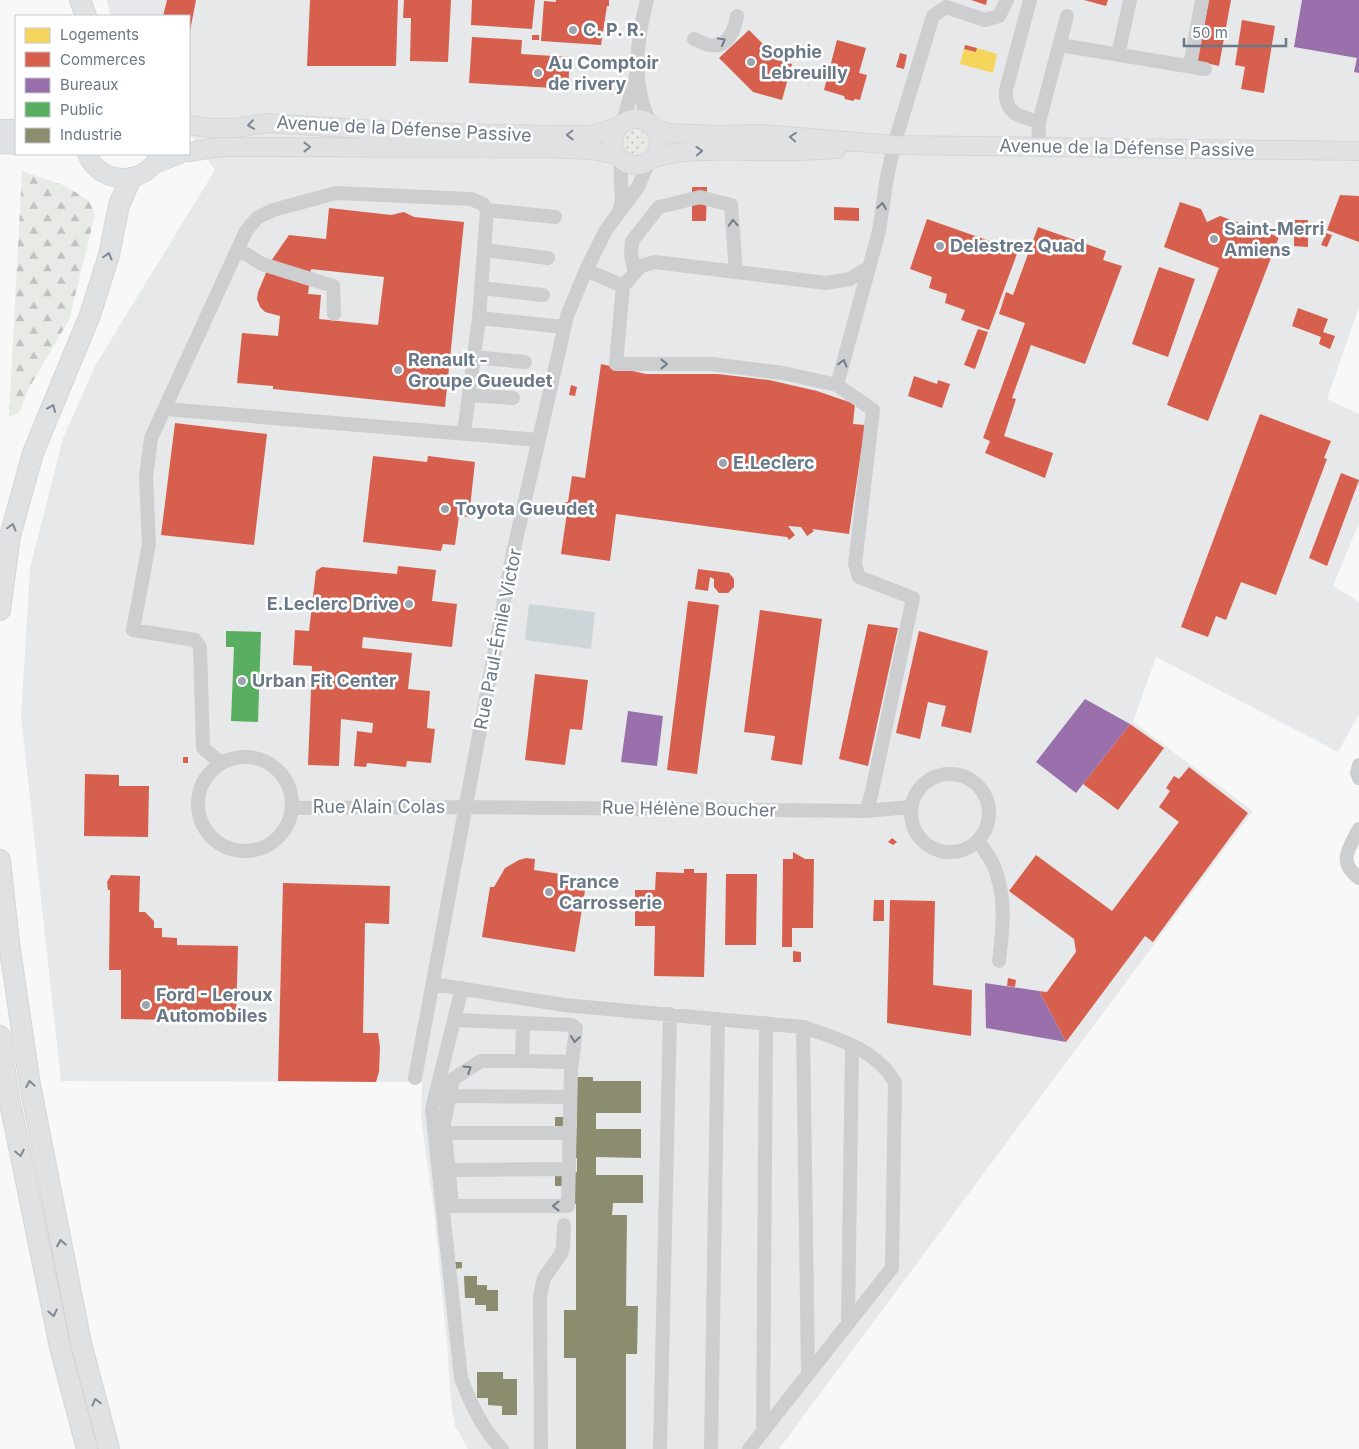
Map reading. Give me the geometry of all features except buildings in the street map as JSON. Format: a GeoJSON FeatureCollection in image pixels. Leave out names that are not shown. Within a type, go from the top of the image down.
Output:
{"type":"FeatureCollection","features":[{"type":"Feature","properties":{"kind":"highway"},"geometry":{"type":"LineString","coordinates":[[80,0],[86,15]]}},
{"type":"Feature","properties":{"kind":"highway"},"geometry":{"type":"LineString","coordinates":[[0,610],[10,536],[33,453],[90,315],[109,255],[119,205],[131,178]]}},
{"type":"Feature","properties":{"kind":"highway"},"geometry":{"type":"LineString","coordinates":[[0,860],[9,943],[30,1085],[81,1343],[109,1449]]}},
{"type":"Feature","properties":{"kind":"highway"},"geometry":{"type":"LineString","coordinates":[[0,1036],[8,1093],[60,1347],[87,1449]]}},
{"type":"Feature","properties":{"kind":"main road"},"geometry":{"type":"LineString","coordinates":[[637,118],[653,126],[659,141],[658,148],[650,160],[634,165],[618,157],[612,141],[620,125],[637,118]]}},
{"type":"Feature","properties":{"kind":"main road","name":"Avenue de la Défense Passive"},"geometry":{"type":"LineString","coordinates":[[190,125],[234,128],[267,123],[410,132],[591,135],[620,125]]}},
{"type":"Feature","properties":{"kind":"main road","name":"Avenue de la Défense Passive"},"geometry":{"type":"LineString","coordinates":[[653,126],[668,133],[763,134],[894,145],[1359,151]]}},
{"type":"Feature","properties":{"kind":"main road","name":"Avenue de la Défense Passive"},"geometry":{"type":"LineString","coordinates":[[650,160],[670,153],[698,150],[797,152],[894,145]]}},
{"type":"Feature","properties":{"kind":"main road","name":"Avenue de la Défense Passive"},"geometry":{"type":"LineString","coordinates":[[190,152],[221,147],[545,148],[592,150],[618,157]]}},
{"type":"Feature","properties":{"kind":"main road"},"geometry":{"type":"LineString","coordinates":[[74,155],[92,160],[106,175],[118,179],[131,178],[144,173],[157,159],[175,155]]}},
{"type":"Feature","properties":{"kind":"street"},"geometry":{"type":"LineString","coordinates":[[620,125],[636,74],[637,54],[648,0]]}},
{"type":"Feature","properties":{"kind":"street"},"geometry":{"type":"LineString","coordinates":[[837,385],[879,231],[886,177],[894,145],[933,16],[946,7],[985,20],[999,16],[1007,0]]}},
{"type":"Feature","properties":{"kind":"street"},"geometry":{"type":"LineString","coordinates":[[1030,0],[1005,100],[1009,109],[1025,118],[1040,122]]}},
{"type":"Feature","properties":{"kind":"street"},"geometry":{"type":"LineString","coordinates":[[1118,54],[1130,0]]}},
{"type":"Feature","properties":{"kind":"street"},"geometry":{"type":"LineString","coordinates":[[1190,66],[1202,0]]}},
{"type":"Feature","properties":{"kind":"street"},"geometry":{"type":"LineString","coordinates":[[694,39],[711,46],[723,43],[731,36],[735,29],[737,16]]}},
{"type":"Feature","properties":{"kind":"street"},"geometry":{"type":"LineString","coordinates":[[1038,147],[1040,122],[1068,16]]}},
{"type":"Feature","properties":{"kind":"street"},"geometry":{"type":"LineString","coordinates":[[1060,45],[1205,68]]}},
{"type":"Feature","properties":{"kind":"street"},"geometry":{"type":"LineString","coordinates":[[636,74],[644,111],[653,126]]}},
{"type":"Feature","properties":{"kind":"street","name":"Rue Paul-Émile Victor"},"geometry":{"type":"LineString","coordinates":[[618,157],[622,201],[619,212]]}},
{"type":"Feature","properties":{"kind":"street","name":"Rue Paul-Émile Victor"},"geometry":{"type":"LineString","coordinates":[[415,1078],[513,553],[564,327],[586,270],[606,230],[638,187],[650,160]]}},
{"type":"Feature","properties":{"kind":"street"},"geometry":{"type":"LineString","coordinates":[[221,764],[203,748],[200,647],[195,640],[133,630],[149,544],[146,486],[152,438],[246,231],[257,218],[273,210],[336,194],[472,199],[483,204],[487,210],[479,318],[464,433]]}},
{"type":"Feature","properties":{"kind":"street"},"geometry":{"type":"LineString","coordinates":[[635,273],[631,255],[632,241],[659,207],[700,197],[731,205],[736,272]]}},
{"type":"Feature","properties":{"kind":"street"},"geometry":{"type":"LineString","coordinates":[[487,210],[555,217]]}},
{"type":"Feature","properties":{"kind":"street"},"geometry":{"type":"LineString","coordinates":[[238,249],[262,264],[333,286],[334,314]]}},
{"type":"Feature","properties":{"kind":"street"},"geometry":{"type":"LineString","coordinates":[[484,250],[548,258]]}},
{"type":"Feature","properties":{"kind":"street"},"geometry":{"type":"LineString","coordinates":[[866,811],[871,796],[913,598],[859,576],[856,564],[873,410],[837,385],[784,373],[712,364],[616,364],[623,286],[640,266],[655,262],[826,283],[850,279],[868,268]]}},
{"type":"Feature","properties":{"kind":"street"},"geometry":{"type":"LineString","coordinates":[[586,270],[623,286]]}},
{"type":"Feature","properties":{"kind":"street"},"geometry":{"type":"LineString","coordinates":[[481,288],[544,295]]}},
{"type":"Feature","properties":{"kind":"street"},"geometry":{"type":"LineString","coordinates":[[479,318],[564,327]]}},
{"type":"Feature","properties":{"kind":"street"},"geometry":{"type":"LineString","coordinates":[[474,357],[526,362]]}},
{"type":"Feature","properties":{"kind":"street"},"geometry":{"type":"LineString","coordinates":[[469,395],[513,398]]}},
{"type":"Feature","properties":{"kind":"street"},"geometry":{"type":"LineString","coordinates":[[165,409],[539,440]]}},
{"type":"Feature","properties":{"kind":"street","name":"Rue Alain Colas"},"geometry":{"type":"LineString","coordinates":[[235,758],[263,761],[276,769],[285,780],[290,793],[291,808],[288,822],[280,835],[269,844],[255,850],[240,851],[226,847],[213,839],[204,828],[199,814],[198,799],[202,785],[210,773],[221,764],[235,758]]}},
{"type":"Feature","properties":{"kind":"street"},"geometry":{"type":"LineString","coordinates":[[1359,765],[1357,773],[1359,778]]}},
{"type":"Feature","properties":{"kind":"street"},"geometry":{"type":"LineString","coordinates":[[949,774],[962,776],[974,782],[983,791],[989,804],[990,817],[986,830],[979,841],[969,848],[957,852],[944,852],[933,848],[923,841],[916,831],[912,819],[912,807],[916,794],[924,784],[936,777],[949,774]]}},
{"type":"Feature","properties":{"kind":"street","name":"Rue Alain Colas"},"geometry":{"type":"LineString","coordinates":[[291,808],[467,807]]}},
{"type":"Feature","properties":{"kind":"street","name":"Rue Hélène Boucher"},"geometry":{"type":"LineString","coordinates":[[467,807],[866,811],[912,807]]}},
{"type":"Feature","properties":{"kind":"street"},"geometry":{"type":"LineString","coordinates":[[1359,829],[1348,852],[1347,863],[1350,872],[1359,878]]}},
{"type":"Feature","properties":{"kind":"street"},"geometry":{"type":"LineString","coordinates":[[979,841],[992,863],[1000,888],[1004,912],[999,961]]}},
{"type":"Feature","properties":{"kind":"street"},"geometry":{"type":"LineString","coordinates":[[433,984],[564,1005],[803,1027],[841,1040],[870,1056],[890,1071],[895,1083],[892,1268],[749,1449]]}},
{"type":"Feature","properties":{"kind":"street"},"geometry":{"type":"LineString","coordinates":[[462,988],[432,1108],[461,1378],[473,1410],[502,1449]]}},
{"type":"Feature","properties":{"kind":"street"},"geometry":{"type":"LineString","coordinates":[[660,1449],[670,1014]]}},
{"type":"Feature","properties":{"kind":"street"},"geometry":{"type":"LineString","coordinates":[[711,1449],[718,1019]]}},
{"type":"Feature","properties":{"kind":"street"},"geometry":{"type":"LineString","coordinates":[[455,1020],[572,1025],[576,1028],[570,1097],[568,1206],[452,1206],[444,1123],[453,1079],[481,1061],[572,1062]]}},
{"type":"Feature","properties":{"kind":"street"},"geometry":{"type":"LineString","coordinates":[[522,1061],[523,1023]]}},
{"type":"Feature","properties":{"kind":"street"},"geometry":{"type":"LineString","coordinates":[[762,1432],[766,1023]]}},
{"type":"Feature","properties":{"kind":"street"},"geometry":{"type":"LineString","coordinates":[[803,1027],[808,1374]]}},
{"type":"Feature","properties":{"kind":"street"},"geometry":{"type":"LineString","coordinates":[[848,1323],[852,1046]]}},
{"type":"Feature","properties":{"kind":"street"},"geometry":{"type":"LineString","coordinates":[[450,1096],[570,1097]]}},
{"type":"Feature","properties":{"kind":"street"},"geometry":{"type":"LineString","coordinates":[[445,1134],[570,1133]]}},
{"type":"Feature","properties":{"kind":"street"},"geometry":{"type":"LineString","coordinates":[[449,1170],[569,1169]]}},
{"type":"Feature","properties":{"kind":"street"},"geometry":{"type":"LineString","coordinates":[[541,1449],[540,1296],[544,1278],[561,1254],[564,1226]]}},
{"type":"Feature","properties":{"kind":"shaded area"},"geometry":{"type":"Polygon","coordinates":[[[107,0],[1359,0],[1359,307],[1327,399],[1359,414],[1359,523],[1333,586],[1359,602],[1359,714],[1338,752],[1156,657],[1133,722],[1253,811],[779,1449],[468,1449],[455,1426],[451,1402],[434,1211],[421,1118],[422,1082],[61,1081],[21,716],[30,568],[63,438],[96,364],[215,170],[190,134],[190,15],[110,15],[107,0]]]}},
{"type":"Feature","properties":{"kind":"shaded area"},"geometry":{"type":"Polygon","coordinates":[[[529,604],[595,612],[591,649],[525,640],[529,604]]]}},
{"type":"Feature","properties":{"kind":"green space"},"geometry":{"type":"Polygon","coordinates":[[[635,130],[644,133],[647,142],[644,151],[635,154],[626,151],[623,142],[626,133],[635,130]]]}},
{"type":"Feature","properties":{"kind":"green space"},"geometry":{"type":"Polygon","coordinates":[[[22,171],[66,186],[89,201],[95,215],[69,320],[29,388],[19,413],[9,417],[22,171]]]}},
{"type":"Feature","properties":{"kind":"place","name":"C. P. R."},"geometry":{"type":"Point","coordinates":[573,30]}},
{"type":"Feature","properties":{"kind":"place","name":"Sophie Lebreuilly"},"geometry":{"type":"Point","coordinates":[751,62]}},
{"type":"Feature","properties":{"kind":"place","name":"Au Comptoir de rivery"},"geometry":{"type":"Point","coordinates":[538,73]}},
{"type":"Feature","properties":{"kind":"place","name":"Saint-Merri Amiens"},"geometry":{"type":"Point","coordinates":[1214,239]}},
{"type":"Feature","properties":{"kind":"place","name":"Delestrez Quad"},"geometry":{"type":"Point","coordinates":[940,246]}},
{"type":"Feature","properties":{"kind":"place","name":"Renault - Groupe Gueudet"},"geometry":{"type":"Point","coordinates":[398,370]}},
{"type":"Feature","properties":{"kind":"place","name":"E.Leclerc"},"geometry":{"type":"Point","coordinates":[723,463]}},
{"type":"Feature","properties":{"kind":"place","name":"Toyota Gueudet"},"geometry":{"type":"Point","coordinates":[445,509]}},
{"type":"Feature","properties":{"kind":"place","name":"E.Leclerc Drive"},"geometry":{"type":"Point","coordinates":[409,604]}},
{"type":"Feature","properties":{"kind":"place","name":"Urban Fit Center"},"geometry":{"type":"Point","coordinates":[242,681]}},
{"type":"Feature","properties":{"kind":"place","name":"France Carrosserie"},"geometry":{"type":"Point","coordinates":[549,892]}},
{"type":"Feature","properties":{"kind":"place","name":"Ford - Leroux Automobiles"},"geometry":{"type":"Point","coordinates":[146,1005]}}]}
